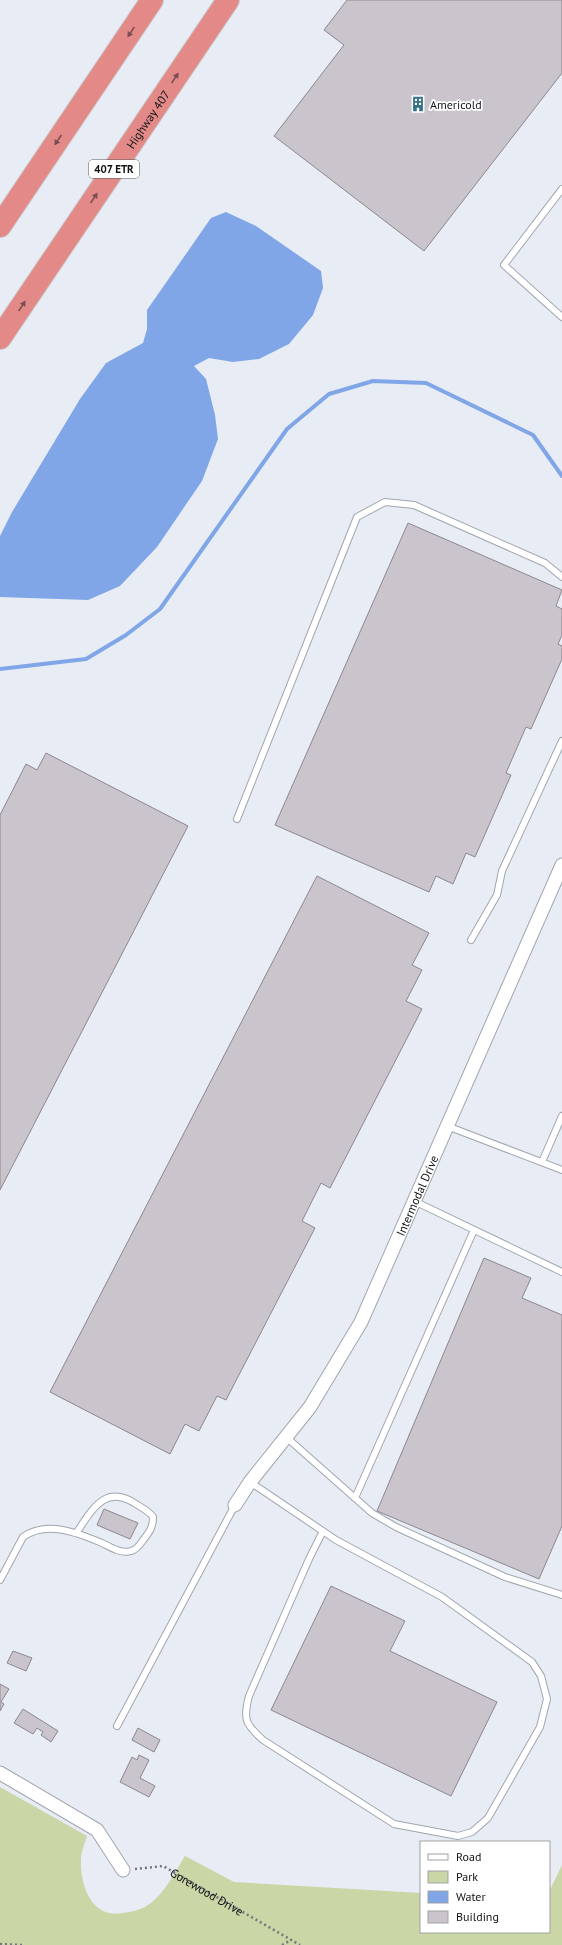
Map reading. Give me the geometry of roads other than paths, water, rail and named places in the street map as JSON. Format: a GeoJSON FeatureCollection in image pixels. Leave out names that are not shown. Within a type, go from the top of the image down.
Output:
{"type":"FeatureCollection","features":[{"type":"Feature","properties":{"kind":"highway"},"geometry":{"type":"LineString","coordinates":[[0,226],[152,0]]}},
{"type":"Feature","properties":{"kind":"highway","name":"Highway 407"},"geometry":{"type":"LineString","coordinates":[[0,338],[228,0]]}},
{"type":"Feature","properties":{"kind":"street","name":"Intermodal Drive"},"geometry":{"type":"LineString","coordinates":[[235,1505],[250,1482],[310,1407],[361,1322],[562,865]]}},
{"type":"Feature","properties":{"kind":"street"},"geometry":{"type":"LineString","coordinates":[[0,1773],[97,1830],[123,1870]]}},
{"type":"Feature","properties":{"kind":"lane"},"geometry":{"type":"LineString","coordinates":[[562,190],[504,265],[562,317]]}},
{"type":"Feature","properties":{"kind":"lane"},"geometry":{"type":"LineString","coordinates":[[236,819],[357,517],[385,502],[414,505],[545,563],[562,577]]}},
{"type":"Feature","properties":{"kind":"lane"},"geometry":{"type":"LineString","coordinates":[[471,940],[497,895],[502,871],[562,741]]}},
{"type":"Feature","properties":{"kind":"lane"},"geometry":{"type":"LineString","coordinates":[[542,1162],[562,1116]]}},
{"type":"Feature","properties":{"kind":"lane"},"geometry":{"type":"LineString","coordinates":[[447,1126],[562,1170]]}},
{"type":"Feature","properties":{"kind":"lane"},"geometry":{"type":"LineString","coordinates":[[414,1201],[562,1272]]}},
{"type":"Feature","properties":{"kind":"lane"},"geometry":{"type":"LineString","coordinates":[[355,1498],[474,1230]]}},
{"type":"Feature","properties":{"kind":"lane"},"geometry":{"type":"LineString","coordinates":[[286,1437],[372,1513],[396,1527],[505,1577],[562,1596]]}},
{"type":"Feature","properties":{"kind":"lane"},"geometry":{"type":"LineString","coordinates":[[250,1482],[323,1531],[442,1597],[532,1662],[541,1676],[547,1699],[540,1728],[488,1818],[472,1832],[458,1836],[394,1824],[263,1740],[249,1725],[244,1713],[249,1696],[309,1559],[323,1531]]}},
{"type":"Feature","properties":{"kind":"lane"},"geometry":{"type":"LineString","coordinates":[[0,1580],[23,1537],[28,1533],[46,1529],[77,1532],[113,1548],[124,1551],[132,1551],[153,1526],[153,1517],[127,1498],[114,1495],[108,1497],[87,1516],[77,1532]]}},
{"type":"Feature","properties":{"kind":"lane"},"geometry":{"type":"LineString","coordinates":[[116,1726],[235,1505]]}},
{"type":"Feature","properties":{"kind":"water"},"geometry":{"type":"Polygon","coordinates":[[[226,212],[256,226],[321,271],[323,288],[313,315],[289,344],[259,359],[233,362],[209,358],[194,366],[206,379],[215,415],[218,439],[202,481],[157,547],[120,586],[88,600],[0,597],[0,536],[12,512],[80,399],[106,363],[143,343],[147,329],[147,310],[211,218],[226,212]]]}},
{"type":"Feature","properties":{"kind":"waterway"},"geometry":{"type":"LineString","coordinates":[[0,669],[86,659],[126,635],[160,609],[287,429],[329,394],[373,381],[426,383],[533,435],[562,476]]}},
{"type":"Feature","properties":{"kind":"place","name":"Americold"},"geometry":{"type":"Point","coordinates":[418,104]}}]}
